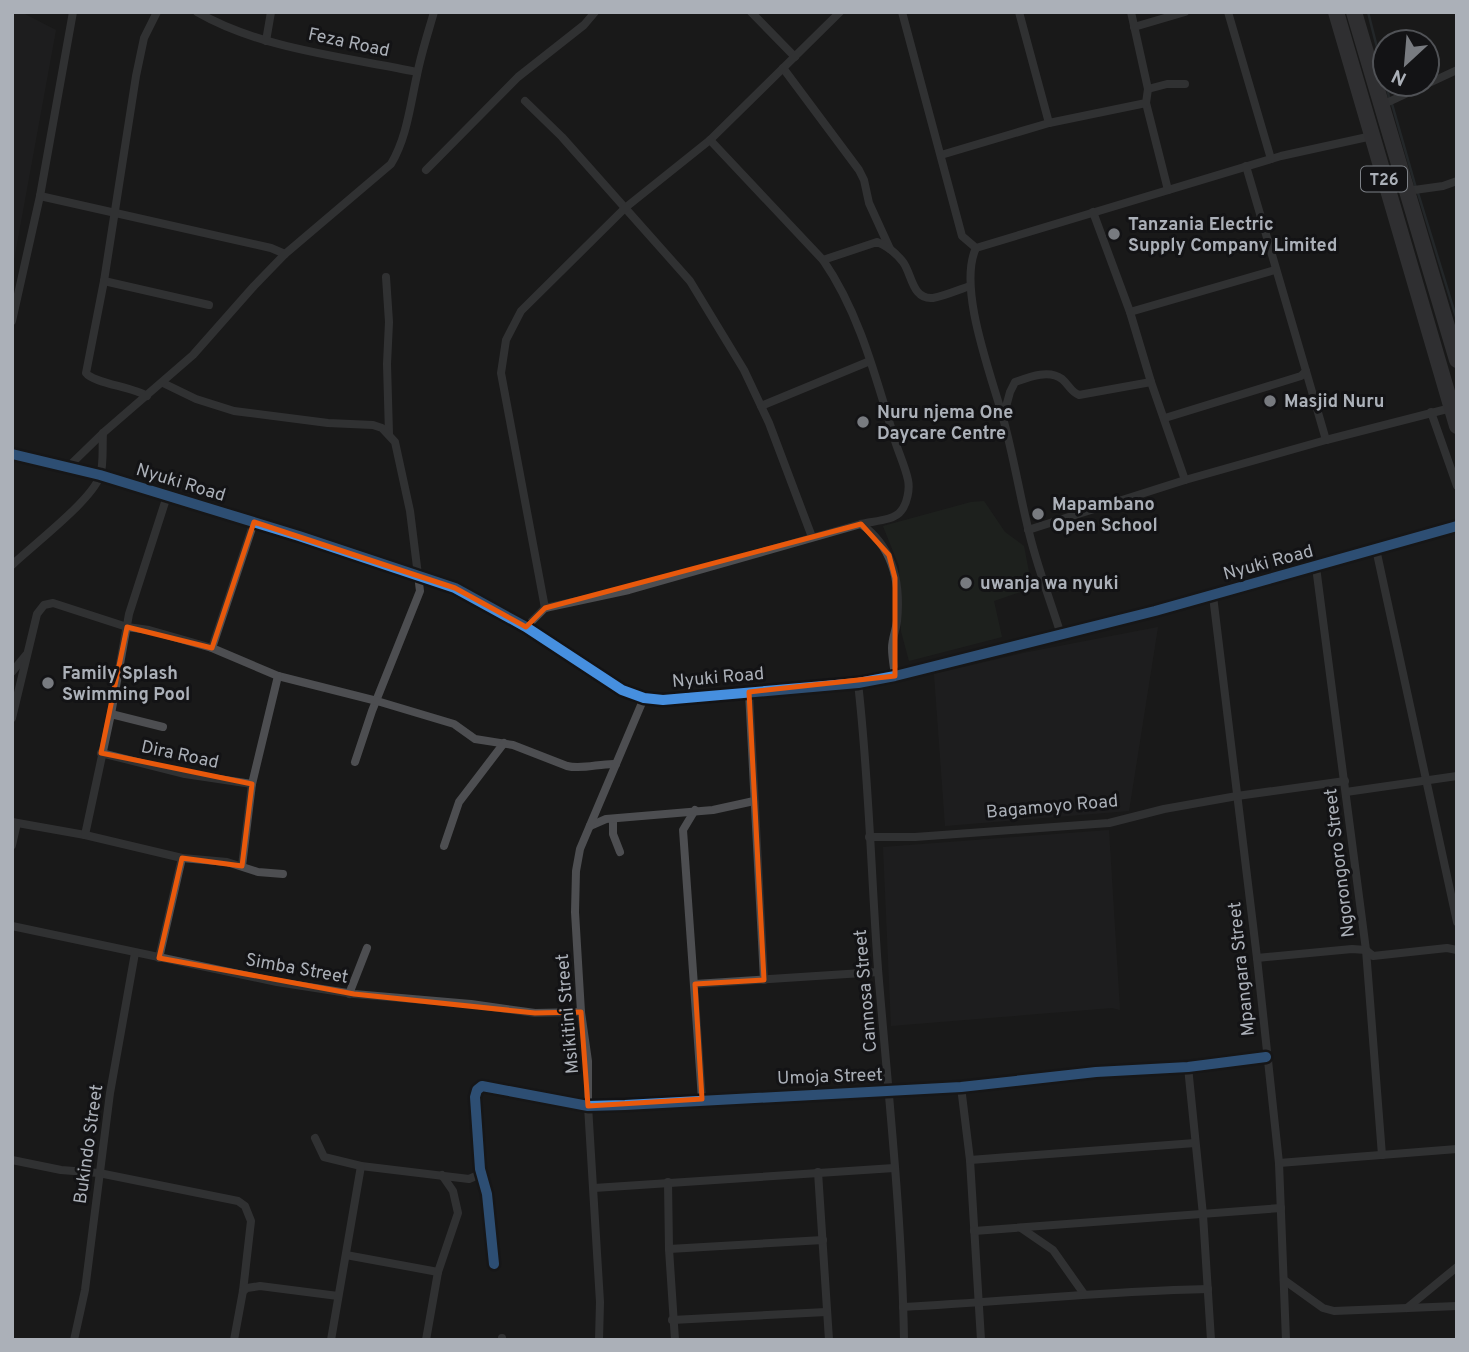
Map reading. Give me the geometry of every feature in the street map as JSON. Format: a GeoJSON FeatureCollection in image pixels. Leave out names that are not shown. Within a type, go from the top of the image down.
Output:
{"type":"FeatureCollection","features":[{"type":"Feature","properties":{"kind":"highway","name":"T26"},"geometry":{"type":"LineString","coordinates":[[1336,12],[1457,426]]}},
{"type":"Feature","properties":{"kind":"highway","name":"T26"},"geometry":{"type":"LineString","coordinates":[[1354,12],[1457,360]]}},
{"type":"Feature","properties":{"kind":"street"},"geometry":{"type":"LineString","coordinates":[[12,321],[40,196],[73,12]]}},
{"type":"Feature","properties":{"kind":"street"},"geometry":{"type":"LineString","coordinates":[[147,396],[127,387],[91,378],[87,374],[144,38],[157,12]]}},
{"type":"Feature","properties":{"kind":"street","name":"Feza Road"},"geometry":{"type":"LineString","coordinates":[[197,12],[219,25],[266,41],[417,72]]}},
{"type":"Feature","properties":{"kind":"street"},"geometry":{"type":"LineString","coordinates":[[266,41],[271,12]]}},
{"type":"Feature","properties":{"kind":"street"},"geometry":{"type":"LineString","coordinates":[[68,467],[193,355],[285,254],[391,164],[405,130],[417,72],[434,12]]}},
{"type":"Feature","properties":{"kind":"street"},"geometry":{"type":"LineString","coordinates":[[426,170],[518,77],[584,25],[595,12]]}},
{"type":"Feature","properties":{"kind":"street"},"geometry":{"type":"LineString","coordinates":[[751,12],[795,57]]}},
{"type":"Feature","properties":{"kind":"street"},"geometry":{"type":"LineString","coordinates":[[545,608],[501,373],[506,340],[521,311],[625,208],[710,140],[840,12]]}},
{"type":"Feature","properties":{"kind":"street"},"geometry":{"type":"LineString","coordinates":[[902,12],[962,236],[976,248]]}},
{"type":"Feature","properties":{"kind":"street"},"geometry":{"type":"LineString","coordinates":[[1019,12],[1049,123]]}},
{"type":"Feature","properties":{"kind":"street"},"geometry":{"type":"LineString","coordinates":[[1131,12],[1149,89],[1146,103],[1168,190]]}},
{"type":"Feature","properties":{"kind":"street"},"geometry":{"type":"LineString","coordinates":[[1135,27],[1185,12]]}},
{"type":"Feature","properties":{"kind":"street"},"geometry":{"type":"LineString","coordinates":[[1228,12],[1271,159]]}},
{"type":"Feature","properties":{"kind":"street"},"geometry":{"type":"LineString","coordinates":[[783,68],[859,170],[869,203],[891,249],[904,264],[917,292],[933,298],[970,286]]}},
{"type":"Feature","properties":{"kind":"street"},"geometry":{"type":"LineString","coordinates":[[1382,105],[1457,70]]}},
{"type":"Feature","properties":{"kind":"street"},"geometry":{"type":"LineString","coordinates":[[1149,89],[1167,84],[1185,84]]}},
{"type":"Feature","properties":{"kind":"street"},"geometry":{"type":"LineString","coordinates":[[525,101],[562,137],[690,281],[726,337],[761,406],[812,537]]}},
{"type":"Feature","properties":{"kind":"street"},"geometry":{"type":"LineString","coordinates":[[941,155],[1049,123],[1146,103]]}},
{"type":"Feature","properties":{"kind":"street"},"geometry":{"type":"LineString","coordinates":[[976,248],[1246,166],[1372,136]]}},
{"type":"Feature","properties":{"kind":"street"},"geometry":{"type":"LineString","coordinates":[[526,627],[545,608],[629,590],[899,514],[906,502],[909,482],[870,361],[838,283],[822,260],[710,140]]}},
{"type":"Feature","properties":{"kind":"street"},"geometry":{"type":"LineString","coordinates":[[1246,166],[1326,440]]}},
{"type":"Feature","properties":{"kind":"street"},"geometry":{"type":"LineString","coordinates":[[1407,191],[1443,186],[1457,181]]}},
{"type":"Feature","properties":{"kind":"street"},"geometry":{"type":"LineString","coordinates":[[40,196],[271,248],[285,254]]}},
{"type":"Feature","properties":{"kind":"street"},"geometry":{"type":"LineString","coordinates":[[1093,212],[1130,312],[1185,480]]}},
{"type":"Feature","properties":{"kind":"street"},"geometry":{"type":"LineString","coordinates":[[822,260],[877,242],[891,249]]}},
{"type":"Feature","properties":{"kind":"street"},"geometry":{"type":"LineString","coordinates":[[976,248],[971,263],[970,286],[986,366],[1003,418],[1028,530],[1061,635]]}},
{"type":"Feature","properties":{"kind":"street"},"geometry":{"type":"LineString","coordinates":[[1130,312],[1275,270]]}},
{"type":"Feature","properties":{"kind":"street"},"geometry":{"type":"LineString","coordinates":[[355,762],[420,591],[410,511],[398,450],[389,434],[386,277]]}},
{"type":"Feature","properties":{"kind":"street"},"geometry":{"type":"LineString","coordinates":[[104,281],[209,305]]}},
{"type":"Feature","properties":{"kind":"street"},"geometry":{"type":"LineString","coordinates":[[761,406],[870,361]]}},
{"type":"Feature","properties":{"kind":"street"},"geometry":{"type":"LineString","coordinates":[[1165,418],[1301,376],[1306,371]]}},
{"type":"Feature","properties":{"kind":"street"},"geometry":{"type":"LineString","coordinates":[[1003,418],[1010,392],[1016,382],[1042,374],[1058,376],[1075,394],[1080,395],[1151,382]]}},
{"type":"Feature","properties":{"kind":"street"},"geometry":{"type":"LineString","coordinates":[[163,383],[196,399],[234,411],[328,423],[373,425],[389,434]]}},
{"type":"Feature","properties":{"kind":"street"},"geometry":{"type":"LineString","coordinates":[[1028,530],[1185,480],[1451,408]]}},
{"type":"Feature","properties":{"kind":"street"},"geometry":{"type":"LineString","coordinates":[[1431,412],[1457,486]]}},
{"type":"Feature","properties":{"kind":"street"},"geometry":{"type":"LineString","coordinates":[[12,565],[80,503],[94,486],[100,475],[103,433]]}},
{"type":"Feature","properties":{"kind":"street","name":"Nyuki Road"},"geometry":{"type":"LineString","coordinates":[[12,454],[100,475],[455,588],[526,627],[608,683],[644,698],[663,700],[858,683],[895,676],[1213,596],[1457,526]]}},
{"type":"Feature","properties":{"kind":"street"},"geometry":{"type":"LineString","coordinates":[[85,835],[129,614],[167,496]]}},
{"type":"Feature","properties":{"kind":"street"},"geometry":{"type":"LineString","coordinates":[[212,648],[254,523]]}},
{"type":"Feature","properties":{"kind":"street"},"geometry":{"type":"LineString","coordinates":[[861,524],[877,536],[883,545],[889,555],[895,578],[897,621],[891,646],[895,676]]}},
{"type":"Feature","properties":{"kind":"street"},"geometry":{"type":"LineString","coordinates":[[1376,549],[1457,922]]}},
{"type":"Feature","properties":{"kind":"street","name":"Ngorongoro Street"},"geometry":{"type":"LineString","coordinates":[[1316,567],[1366,950],[1382,1155]]}},
{"type":"Feature","properties":{"kind":"street","name":"Mpangara Street"},"geometry":{"type":"LineString","coordinates":[[1213,596],[1279,1163],[1286,1340]]}},
{"type":"Feature","properties":{"kind":"street"},"geometry":{"type":"LineString","coordinates":[[12,718],[39,610],[47,603],[127,627],[149,630],[212,648],[278,676],[454,724],[475,739],[504,743],[575,768],[616,764]]}},
{"type":"Feature","properties":{"kind":"street"},"geometry":{"type":"LineString","coordinates":[[12,673],[28,653]]}},
{"type":"Feature","properties":{"kind":"street"},"geometry":{"type":"LineString","coordinates":[[242,866],[252,784],[278,676]]}},
{"type":"Feature","properties":{"kind":"street","name":"Cannosa Street"},"geometry":{"type":"LineString","coordinates":[[858,683],[864,734],[878,972],[890,1091],[904,1340]]}},
{"type":"Feature","properties":{"kind":"street"},"geometry":{"type":"LineString","coordinates":[[749,692],[764,980]]}},
{"type":"Feature","properties":{"kind":"street","name":"Msikitini Street"},"geometry":{"type":"LineString","coordinates":[[599,1340],[600,1302],[588,1061],[581,1012],[576,884],[580,849],[644,698]]}},
{"type":"Feature","properties":{"kind":"street"},"geometry":{"type":"LineString","coordinates":[[111,714],[163,727]]}},
{"type":"Feature","properties":{"kind":"street"},"geometry":{"type":"LineString","coordinates":[[444,846],[459,802],[504,743]]}},
{"type":"Feature","properties":{"kind":"street","name":"Dira Road"},"geometry":{"type":"LineString","coordinates":[[101,752],[185,774],[252,784]]}},
{"type":"Feature","properties":{"kind":"street"},"geometry":{"type":"LineString","coordinates":[[1346,792],[1457,776]]}},
{"type":"Feature","properties":{"kind":"street","name":"Bagamoyo Road"},"geometry":{"type":"LineString","coordinates":[[869,836],[915,837],[1109,823],[1237,796],[1345,781]]}},
{"type":"Feature","properties":{"kind":"street"},"geometry":{"type":"LineString","coordinates":[[590,826],[613,819],[713,810],[754,802]]}},
{"type":"Feature","properties":{"kind":"street"},"geometry":{"type":"LineString","coordinates":[[695,810],[683,830],[702,1099]]}},
{"type":"Feature","properties":{"kind":"street"},"geometry":{"type":"LineString","coordinates":[[613,819],[613,834],[620,852]]}},
{"type":"Feature","properties":{"kind":"street"},"geometry":{"type":"LineString","coordinates":[[12,845],[15,822],[182,858],[227,862],[258,872],[283,874]]}},
{"type":"Feature","properties":{"kind":"street"},"geometry":{"type":"LineString","coordinates":[[159,958],[182,858]]}},
{"type":"Feature","properties":{"kind":"street","name":"Simba Street"},"geometry":{"type":"LineString","coordinates":[[12,926],[277,982],[349,993],[471,1004],[535,1013],[581,1012]]}},
{"type":"Feature","properties":{"kind":"street"},"geometry":{"type":"LineString","coordinates":[[349,993],[367,948]]}},
{"type":"Feature","properties":{"kind":"street"},"geometry":{"type":"LineString","coordinates":[[1257,958],[1352,948],[1366,950],[1373,956],[1447,948],[1457,950]]}},
{"type":"Feature","properties":{"kind":"street","name":"Bukindo Street"},"geometry":{"type":"LineString","coordinates":[[74,1340],[85,1290],[110,1093],[135,953]]}},
{"type":"Feature","properties":{"kind":"street"},"geometry":{"type":"LineString","coordinates":[[695,984],[878,972]]}},
{"type":"Feature","properties":{"kind":"street","name":"Umoja Street"},"geometry":{"type":"LineString","coordinates":[[480,1170],[475,1097],[480,1088],[489,1086],[589,1106],[961,1087],[1096,1072],[1188,1067],[1266,1057]]}},
{"type":"Feature","properties":{"kind":"street"},"geometry":{"type":"LineString","coordinates":[[1188,1067],[1203,1215],[1211,1340]]}},
{"type":"Feature","properties":{"kind":"street"},"geometry":{"type":"LineString","coordinates":[[961,1087],[970,1160],[981,1340]]}},
{"type":"Feature","properties":{"kind":"street"},"geometry":{"type":"LineString","coordinates":[[315,1138],[324,1157],[361,1166],[469,1179],[476,1176],[480,1170]]}},
{"type":"Feature","properties":{"kind":"street"},"geometry":{"type":"LineString","coordinates":[[970,1160],[1195,1143]]}},
{"type":"Feature","properties":{"kind":"street"},"geometry":{"type":"LineString","coordinates":[[1279,1163],[1457,1149]]}},
{"type":"Feature","properties":{"kind":"street"},"geometry":{"type":"LineString","coordinates":[[12,1160],[61,1170],[99,1172],[238,1200],[245,1206],[251,1221],[234,1340]]}},
{"type":"Feature","properties":{"kind":"street"},"geometry":{"type":"LineString","coordinates":[[331,1340],[361,1166]]}},
{"type":"Feature","properties":{"kind":"street"},"geometry":{"type":"LineString","coordinates":[[594,1188],[894,1168]]}},
{"type":"Feature","properties":{"kind":"street"},"geometry":{"type":"LineString","coordinates":[[480,1170],[491,1223],[494,1264]]}},
{"type":"Feature","properties":{"kind":"street"},"geometry":{"type":"LineString","coordinates":[[818,1172],[829,1340]]}},
{"type":"Feature","properties":{"kind":"street"},"geometry":{"type":"LineString","coordinates":[[426,1340],[438,1272],[458,1213],[453,1191],[442,1175]]}},
{"type":"Feature","properties":{"kind":"street"},"geometry":{"type":"LineString","coordinates":[[668,1182],[672,1320],[675,1340]]}},
{"type":"Feature","properties":{"kind":"street"},"geometry":{"type":"LineString","coordinates":[[974,1231],[1281,1208]]}},
{"type":"Feature","properties":{"kind":"street"},"geometry":{"type":"LineString","coordinates":[[1021,1228],[1054,1250],[1084,1294]]}},
{"type":"Feature","properties":{"kind":"street"},"geometry":{"type":"LineString","coordinates":[[669,1249],[823,1240]]}},
{"type":"Feature","properties":{"kind":"street"},"geometry":{"type":"LineString","coordinates":[[346,1255],[438,1272]]}},
{"type":"Feature","properties":{"kind":"street"},"geometry":{"type":"LineString","coordinates":[[1406,1308],[1457,1268]]}},
{"type":"Feature","properties":{"kind":"street"},"geometry":{"type":"LineString","coordinates":[[1284,1280],[1328,1310],[1457,1306]]}},
{"type":"Feature","properties":{"kind":"street"},"geometry":{"type":"LineString","coordinates":[[243,1291],[247,1287],[260,1286],[338,1296]]}},
{"type":"Feature","properties":{"kind":"street"},"geometry":{"type":"LineString","coordinates":[[903,1307],[1084,1294],[1208,1289]]}},
{"type":"Feature","properties":{"kind":"street"},"geometry":{"type":"LineString","coordinates":[[672,1320],[826,1312]]}},
{"type":"Feature","properties":{"kind":"highlighted area"},"geometry":{"type":"Polygon","coordinates":[[[254,522],[455,588],[526,627],[545,608],[861,524],[889,555],[895,578],[895,676],[749,692],[764,980],[695,984],[702,1099],[588,1106],[581,1012],[535,1013],[354,994],[159,958],[182,858],[242,866],[252,784],[101,753],[127,627],[212,648],[254,522]]]}},
{"type":"Feature","properties":{"kind":"shaded area"},"geometry":{"type":"Polygon","coordinates":[[[12,12],[21,12],[56,30],[12,271],[12,12]]]}},
{"type":"Feature","properties":{"kind":"shaded area","name":"uwanja wa nyuki"},"geometry":{"type":"Polygon","coordinates":[[[984,501],[1005,532],[1024,546],[1032,588],[994,601],[1002,637],[909,661],[901,631],[899,566],[883,526],[971,502],[984,501]]]}},
{"type":"Feature","properties":{"kind":"shaded area"},"geometry":{"type":"Polygon","coordinates":[[[1158,627],[1129,811],[945,826],[934,674],[1023,653],[1158,627]]]}},
{"type":"Feature","properties":{"kind":"shaded area"},"geometry":{"type":"Polygon","coordinates":[[[1109,830],[1120,1010],[1112,1008],[891,1026],[883,847],[1109,830]]]}},
{"type":"Feature","properties":{"kind":"waterway"},"geometry":{"type":"LineString","coordinates":[[1368,12],[1372,28]]}},
{"type":"Feature","properties":{"kind":"waterway"},"geometry":{"type":"LineString","coordinates":[[1392,104],[1416,188]]}},
{"type":"Feature","properties":{"kind":"waterway"},"geometry":{"type":"LineString","coordinates":[[1418,193],[1456,317]]}},
{"type":"Feature","properties":{"kind":"cycle path"},"geometry":{"type":"LineString","coordinates":[[12,454],[100,475],[299,536],[455,588],[526,627],[622,690],[644,698],[663,700],[858,683],[895,676],[1155,611],[1457,526]]}},
{"type":"Feature","properties":{"kind":"cycle path"},"geometry":{"type":"LineString","coordinates":[[494,1264],[487,1194],[480,1169],[475,1097],[482,1086],[588,1106],[625,1105],[961,1087],[1096,1072],[1188,1067],[1266,1057]]}},
{"type":"Feature","properties":{"kind":"place","name":"Tanzania Electric Supply Company Limited"},"geometry":{"type":"Point","coordinates":[1114,234]}},
{"type":"Feature","properties":{"kind":"place","name":"Masjid Nuru"},"geometry":{"type":"Point","coordinates":[1270,401]}},
{"type":"Feature","properties":{"kind":"place","name":"Nuru njema One Daycare Centre"},"geometry":{"type":"Point","coordinates":[863,422]}},
{"type":"Feature","properties":{"kind":"place","name":"Mapambano Open School"},"geometry":{"type":"Point","coordinates":[1038,514]}},
{"type":"Feature","properties":{"kind":"place","name":"uwanja wa nyuki"},"geometry":{"type":"Point","coordinates":[966,583]}},
{"type":"Feature","properties":{"kind":"place","name":"Family Splash Swimming Pool"},"geometry":{"type":"Point","coordinates":[48,683]}}]}
